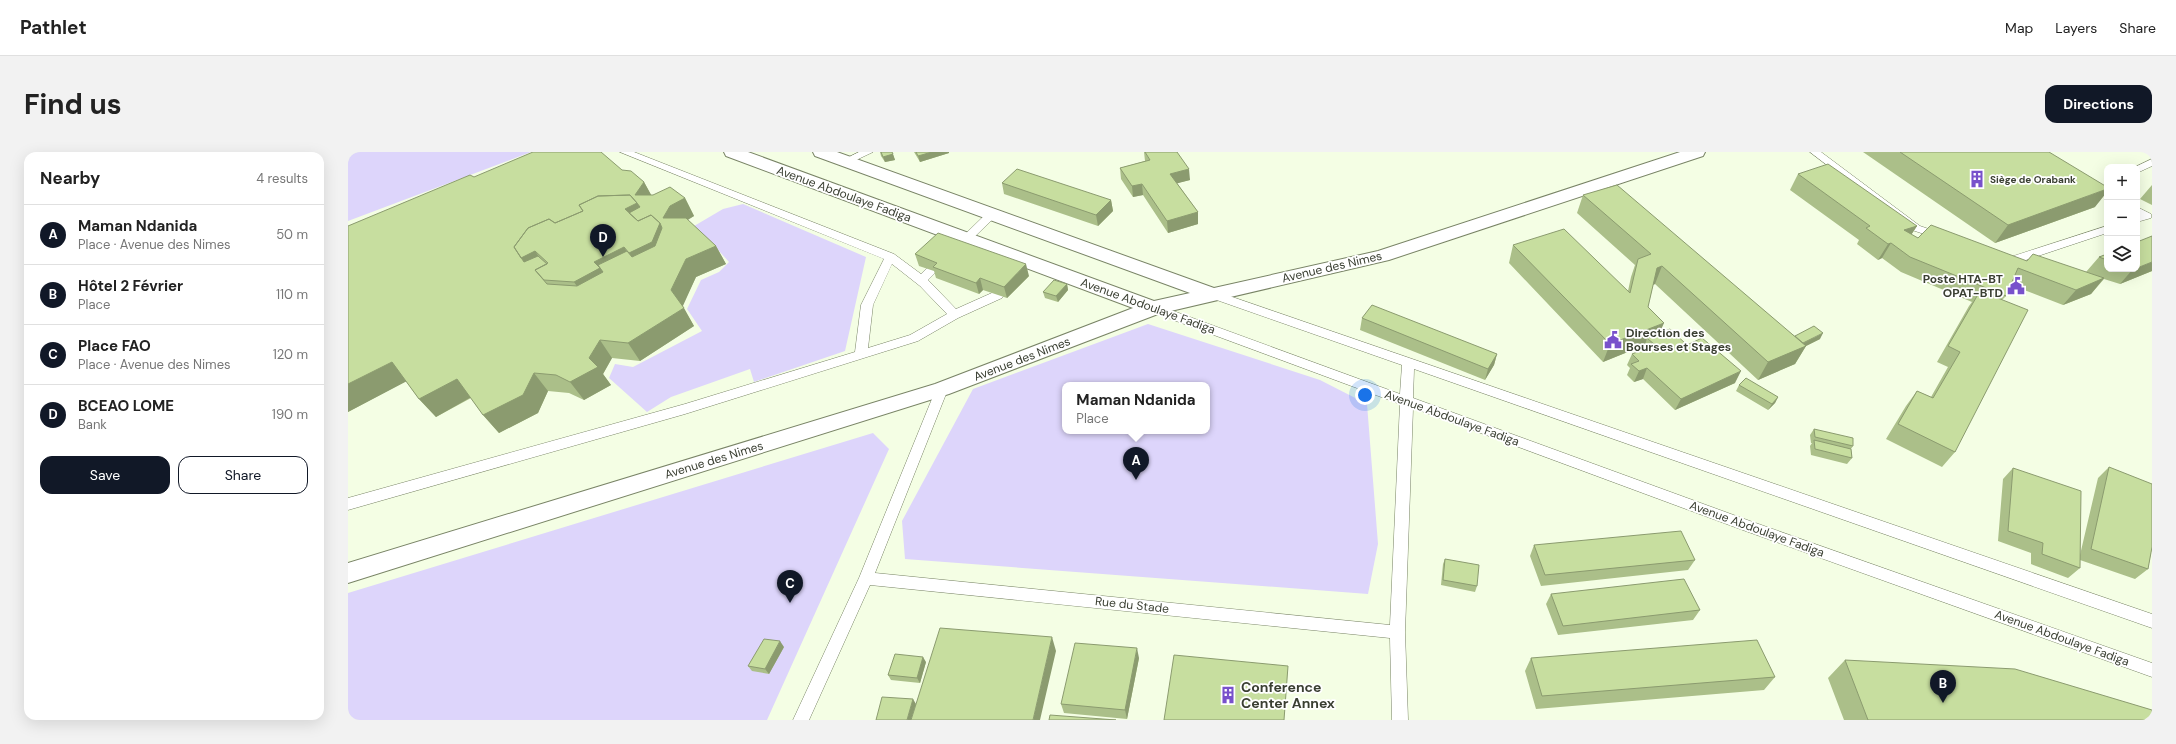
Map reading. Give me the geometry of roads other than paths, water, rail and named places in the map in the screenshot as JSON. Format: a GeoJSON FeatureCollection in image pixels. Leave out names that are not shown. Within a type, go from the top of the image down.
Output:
{"type":"FeatureCollection","features":[{"type":"Feature","properties":{"kind":"street","name":"Avenue Abdoulaye Fadiga"},"geometry":{"type":"LineString","coordinates":[[732,152],[961,244],[1027,268],[1083,282],[1154,308]]}},
{"type":"Feature","properties":{"kind":"street"},"geometry":{"type":"LineString","coordinates":[[821,152],[993,213],[1215,295]]}},
{"type":"Feature","properties":{"kind":"street","name":"Avenue des Nimes"},"geometry":{"type":"LineString","coordinates":[[348,573],[942,389],[1154,308],[1382,256],[1698,152]]}},
{"type":"Feature","properties":{"kind":"street"},"geometry":{"type":"LineString","coordinates":[[1083,282],[1106,256]]}},
{"type":"Feature","properties":{"kind":"lane"},"geometry":{"type":"LineString","coordinates":[[625,152],[890,257],[927,275],[939,296],[954,314]]}},
{"type":"Feature","properties":{"kind":"lane"},"geometry":{"type":"LineString","coordinates":[[846,161],[868,152]]}},
{"type":"Feature","properties":{"kind":"lane"},"geometry":{"type":"LineString","coordinates":[[1815,152],[1916,228],[1951,241]]}},
{"type":"Feature","properties":{"kind":"lane"},"geometry":{"type":"LineString","coordinates":[[2140,168],[2152,162]]}},
{"type":"Feature","properties":{"kind":"lane"},"geometry":{"type":"LineString","coordinates":[[2140,212],[2147,216],[2140,218]]}},
{"type":"Feature","properties":{"kind":"lane"},"geometry":{"type":"LineString","coordinates":[[961,244],[993,213]]}},
{"type":"Feature","properties":{"kind":"lane"},"geometry":{"type":"LineString","coordinates":[[1993,256],[2007,262],[2104,230]]}},
{"type":"Feature","properties":{"kind":"lane"},"geometry":{"type":"LineString","coordinates":[[861,354],[867,305],[890,257]]}},
{"type":"Feature","properties":{"kind":"lane"},"geometry":{"type":"LineString","coordinates":[[348,504],[685,409],[914,338],[936,327],[954,314],[998,295]]}},
{"type":"Feature","properties":{"kind":"lane"},"geometry":{"type":"LineString","coordinates":[[1215,295],[2152,621]]}},
{"type":"Feature","properties":{"kind":"lane","name":"Avenue Abdoulaye Fadiga"},"geometry":{"type":"LineString","coordinates":[[1154,308],[1405,401],[2152,670]]}},
{"type":"Feature","properties":{"kind":"lane"},"geometry":{"type":"LineString","coordinates":[[1400,720],[1397,632],[1405,401],[1408,363]]}},
{"type":"Feature","properties":{"kind":"lane"},"geometry":{"type":"LineString","coordinates":[[801,720],[866,578],[942,389]]}},
{"type":"Feature","properties":{"kind":"lane","name":"Rue du Stade"},"geometry":{"type":"LineString","coordinates":[[866,578],[1397,632]]}},
{"type":"Feature","properties":{"kind":"place","name":"Siège de Orabank"},"geometry":{"type":"Point","coordinates":[1977,179]}},
{"type":"Feature","properties":{"kind":"place","name":"BCEAO LOME"},"geometry":{"type":"Point","coordinates":[603,257]}},
{"type":"Feature","properties":{"kind":"place","name":"Poste HTA-BT OPAT-BTD"},"geometry":{"type":"Point","coordinates":[2016,286]}},
{"type":"Feature","properties":{"kind":"place","name":"Direction des Bourses et Stages"},"geometry":{"type":"Point","coordinates":[1613,340]}},
{"type":"Feature","properties":{"kind":"place","name":"Maman Ndanida"},"geometry":{"type":"Point","coordinates":[1136,480]}},
{"type":"Feature","properties":{"kind":"place","name":"Place FAO"},"geometry":{"type":"Point","coordinates":[790,603]}},
{"type":"Feature","properties":{"kind":"place","name":"Conference Center Annex"},"geometry":{"type":"Point","coordinates":[1228,695]}},
{"type":"Feature","properties":{"kind":"place","name":"Hôtel 2 Février"},"geometry":{"type":"Point","coordinates":[1943,703]}}]}
